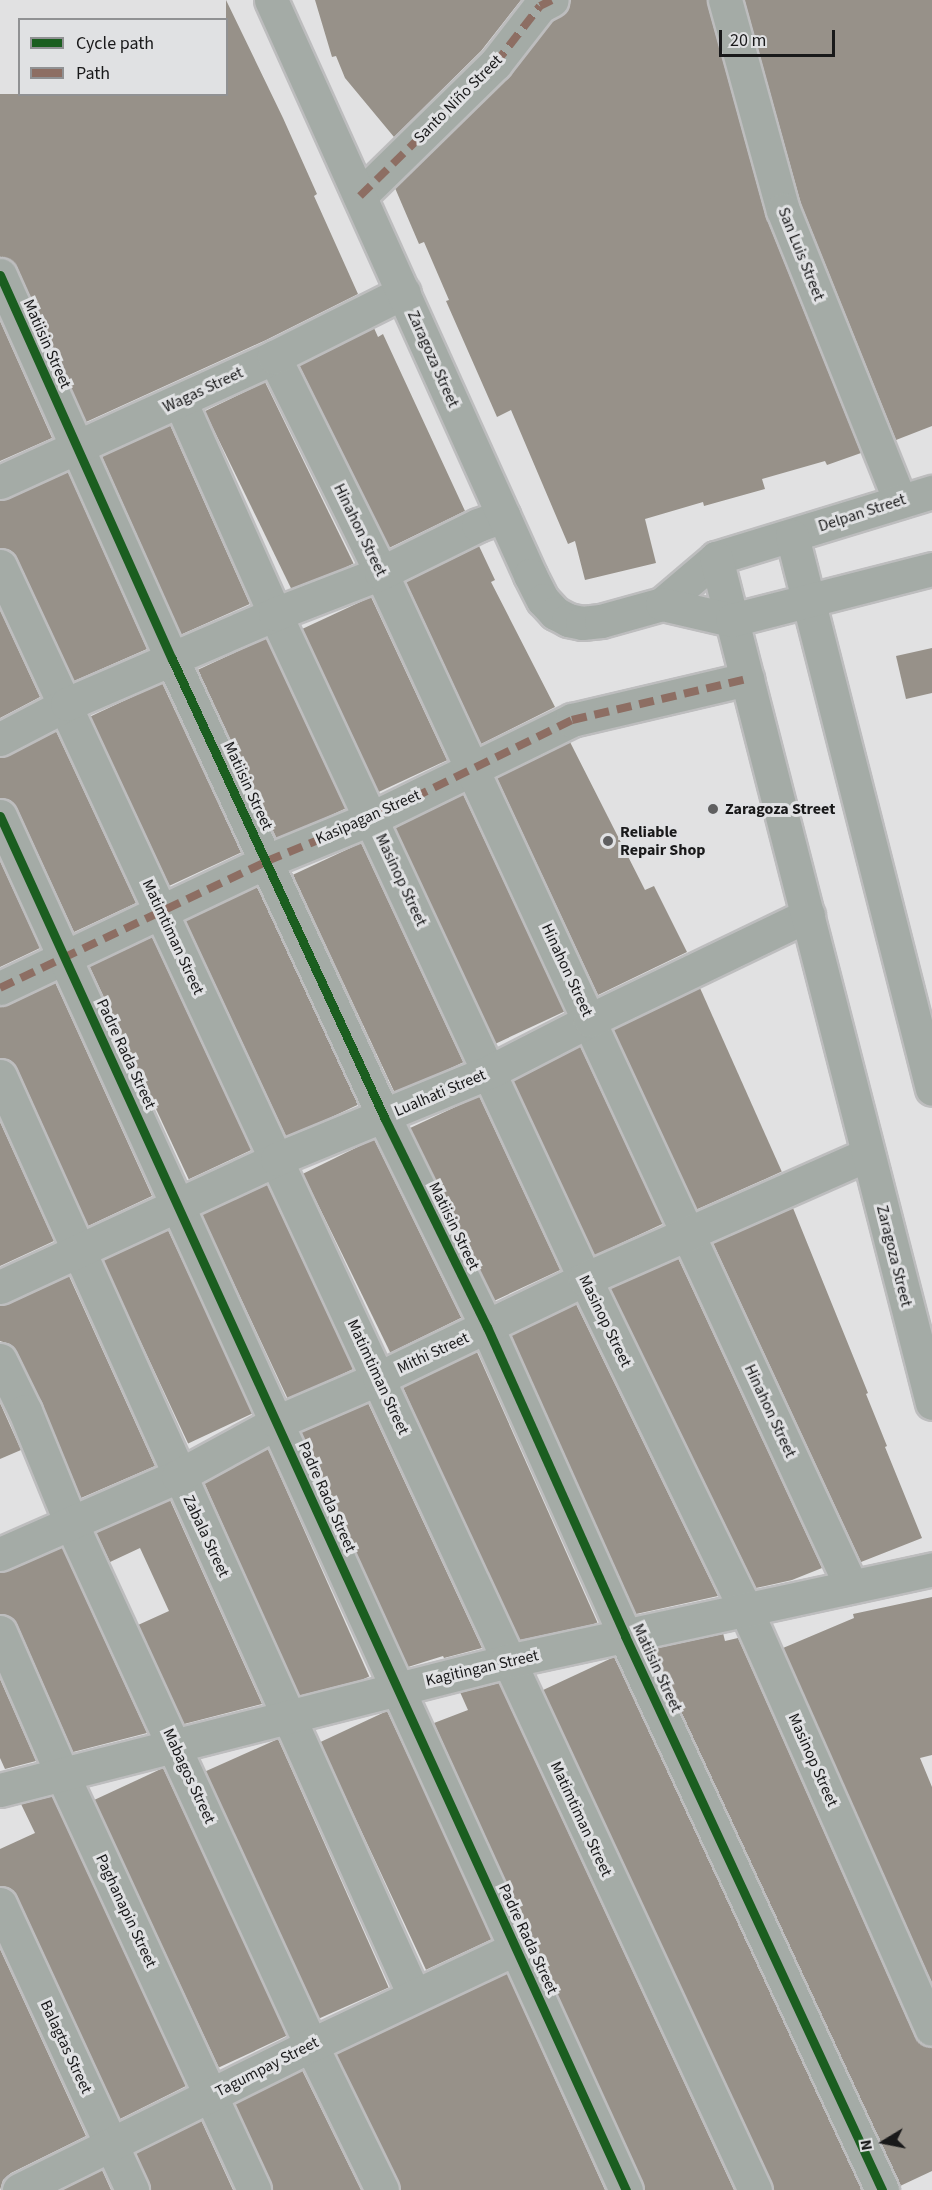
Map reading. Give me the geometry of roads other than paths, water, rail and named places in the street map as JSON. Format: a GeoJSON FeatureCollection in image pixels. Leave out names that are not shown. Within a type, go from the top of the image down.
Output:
{"type":"FeatureCollection","features":[{"type":"Feature","properties":{"kind":"street","name":"Zaragoza Street"},"geometry":{"type":"LineString","coordinates":[[270,0],[404,292],[503,516],[543,600],[555,613],[568,620],[582,623],[601,621],[662,604],[716,558],[792,536]]}},
{"type":"Feature","properties":{"kind":"street","name":"Santo Niño Street"},"geometry":{"type":"LineString","coordinates":[[360,196],[495,64],[540,6],[552,0]]}},
{"type":"Feature","properties":{"kind":"street","name":"San Luis Street"},"geometry":{"type":"LineString","coordinates":[[725,0],[783,210],[900,501]]}},
{"type":"Feature","properties":{"kind":"street","name":"Matiisin Street"},"geometry":{"type":"LineString","coordinates":[[0,275],[172,659],[384,1117],[487,1327],[625,1636],[882,2190]]}},
{"type":"Feature","properties":{"kind":"street","name":"Wagas Street"},"geometry":{"type":"LineString","coordinates":[[0,482],[274,357],[404,292]]}},
{"type":"Feature","properties":{"kind":"street","name":"Hinahon Street"},"geometry":{"type":"LineString","coordinates":[[274,357],[381,573],[851,1586]]}},
{"type":"Feature","properties":{"kind":"street","name":"Masinop Street"},"geometry":{"type":"LineString","coordinates":[[180,401],[275,614],[585,1279],[746,1610],[932,2029]]}},
{"type":"Feature","properties":{"kind":"street","name":"Delpan Street"},"geometry":{"type":"LineString","coordinates":[[792,536],[932,492]]}},
{"type":"Feature","properties":{"kind":"street"},"geometry":{"type":"LineString","coordinates":[[0,739],[66,704],[275,614],[381,573],[478,525],[503,516]]}},
{"type":"Feature","properties":{"kind":"street"},"geometry":{"type":"LineString","coordinates":[[792,536],[932,1089]]}},
{"type":"Feature","properties":{"kind":"street","name":"Zaragoza Street"},"geometry":{"type":"LineString","coordinates":[[716,558],[932,1403]]}},
{"type":"Feature","properties":{"kind":"street","name":"Matimtiman Street"},"geometry":{"type":"LineString","coordinates":[[0,566],[755,2190]]}},
{"type":"Feature","properties":{"kind":"street"},"geometry":{"type":"LineString","coordinates":[[808,601],[932,569]]}},
{"type":"Feature","properties":{"kind":"street","name":"Zaragoza Street"},"geometry":{"type":"LineString","coordinates":[[662,604],[732,620],[808,601]]}},
{"type":"Feature","properties":{"kind":"street","name":"Kasipagan Street"},"geometry":{"type":"LineString","coordinates":[[0,988],[267,861],[372,818],[572,720],[747,679]]}},
{"type":"Feature","properties":{"kind":"street","name":"Padre Rada Street"},"geometry":{"type":"LineString","coordinates":[[0,816],[626,2190]]}},
{"type":"Feature","properties":{"kind":"street","name":"Lualhati Street"},"geometry":{"type":"LineString","coordinates":[[0,1287],[277,1160],[489,1072],[590,1020],[808,915]]}},
{"type":"Feature","properties":{"kind":"street","name":"Zabala Street"},"geometry":{"type":"LineString","coordinates":[[0,1076],[178,1476],[289,1714],[414,1995]]}},
{"type":"Feature","properties":{"kind":"street","name":"Mithi Street"},"geometry":{"type":"LineString","coordinates":[[0,1554],[178,1476],[277,1422],[379,1378],[585,1279],[868,1154]]}},
{"type":"Feature","properties":{"kind":"street","name":"Mabagos Street"},"geometry":{"type":"LineString","coordinates":[[0,1360],[25,1411],[71,1523],[311,2045],[382,2190]]}},
{"type":"Feature","properties":{"kind":"street","name":"Kagitingan Street"},"geometry":{"type":"LineString","coordinates":[[0,1790],[289,1714],[508,1661],[932,1569]]}},
{"type":"Feature","properties":{"kind":"street","name":"Paghanapin Street"},"geometry":{"type":"LineString","coordinates":[[0,1632],[62,1774],[254,2190]]}},
{"type":"Feature","properties":{"kind":"street","name":"Balagtas Street"},"geometry":{"type":"LineString","coordinates":[[0,1904],[132,2190]]}},
{"type":"Feature","properties":{"kind":"street","name":"Tagumpay Street"},"geometry":{"type":"LineString","coordinates":[[19,2190],[311,2045],[516,1948]]}},
{"type":"Feature","properties":{"kind":"street"},"geometry":{"type":"LineString","coordinates":[[0,2180],[5,2190]]}},
{"type":"Feature","properties":{"kind":"place","name":"Zaragoza Street"},"geometry":{"type":"Point","coordinates":[713,809]}},
{"type":"Feature","properties":{"kind":"place","name":"Reliable Repair Shop"},"geometry":{"type":"Point","coordinates":[608,841]}}]}
